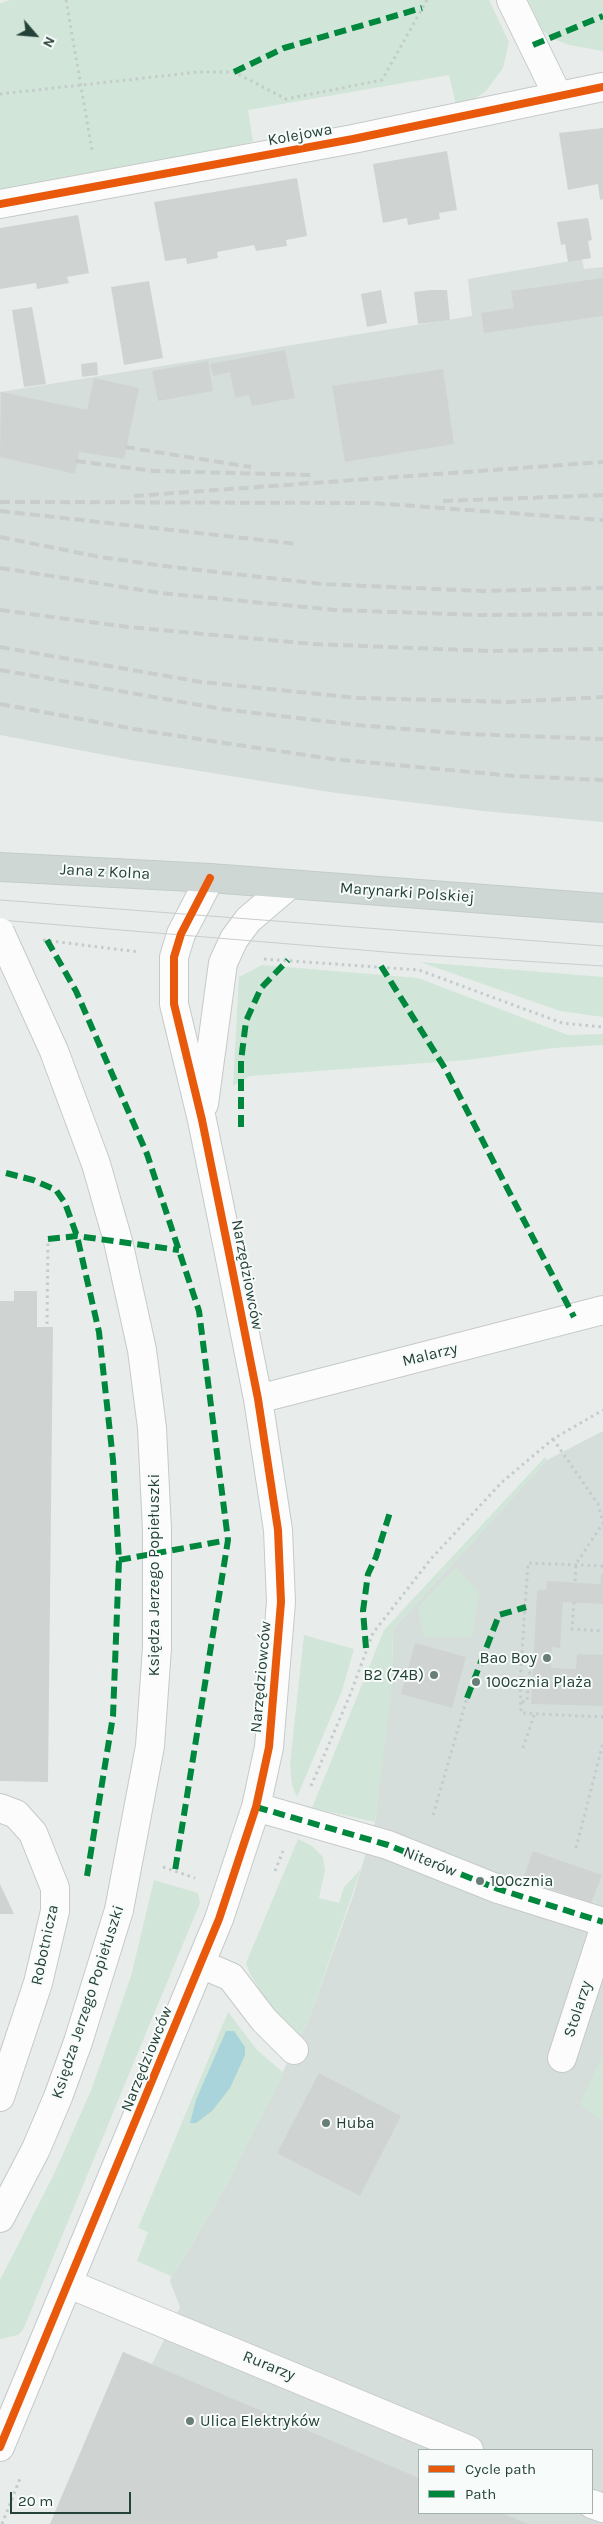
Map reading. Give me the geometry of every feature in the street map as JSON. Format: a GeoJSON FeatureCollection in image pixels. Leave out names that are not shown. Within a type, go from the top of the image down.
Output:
{"type":"FeatureCollection","features":[{"type":"Feature","properties":{"kind":"main road","name":"Jana z Kolna"},"geometry":{"type":"LineString","coordinates":[[0,867],[210,878]]}},
{"type":"Feature","properties":{"kind":"main road","name":"Marynarki Polskiej"},"geometry":{"type":"LineString","coordinates":[[210,878],[603,908]]}},
{"type":"Feature","properties":{"kind":"street"},"geometry":{"type":"LineString","coordinates":[[511,0],[558,96]]}},
{"type":"Feature","properties":{"kind":"street","name":"Kolejowa"},"geometry":{"type":"LineString","coordinates":[[0,204],[352,139],[603,87]]}},
{"type":"Feature","properties":{"kind":"street","name":"Narzędziowców"},"geometry":{"type":"LineString","coordinates":[[0,2447],[69,2284],[230,1890],[256,1807],[269,1747],[281,1602],[278,1530],[258,1399],[202,1120],[174,1004],[174,957],[181,934],[210,878]]}},
{"type":"Feature","properties":{"kind":"street","name":"Narzędziowców"},"geometry":{"type":"LineString","coordinates":[[202,1120],[223,963],[234,939],[248,920],[289,884]]}},
{"type":"Feature","properties":{"kind":"street","name":"Księdza Jerzego Popiełuszki"},"geometry":{"type":"LineString","coordinates":[[0,932],[54,1051],[96,1164],[118,1241],[142,1350],[152,1428],[157,1530],[157,1648],[150,1746],[119,1910],[78,2042],[58,2096],[36,2149],[0,2218]]}},
{"type":"Feature","properties":{"kind":"street","name":"Malarzy"},"geometry":{"type":"LineString","coordinates":[[258,1399],[603,1310]]}},
{"type":"Feature","properties":{"kind":"street","name":"Niterów"},"geometry":{"type":"LineString","coordinates":[[256,1807],[388,1846],[498,1889],[603,1922]]}},
{"type":"Feature","properties":{"kind":"street","name":"Robotnicza"},"geometry":{"type":"LineString","coordinates":[[0,1808],[16,1814],[33,1833],[55,1888],[55,1911],[38,1984],[0,2097]]}},
{"type":"Feature","properties":{"kind":"street","name":"Stolarzy"},"geometry":{"type":"LineString","coordinates":[[562,2058],[603,1932]]}},
{"type":"Feature","properties":{"kind":"street"},"geometry":{"type":"LineString","coordinates":[[201,1964],[231,1977],[264,2020],[294,2050]]}},
{"type":"Feature","properties":{"kind":"street","name":"Rurarzy"},"geometry":{"type":"LineString","coordinates":[[69,2284],[467,2449]]}},
{"type":"Feature","properties":{"kind":"path"},"geometry":{"type":"LineString","coordinates":[[66,0],[92,153]]}},
{"type":"Feature","properties":{"kind":"path"},"geometry":{"type":"LineString","coordinates":[[0,94],[199,72],[234,72],[286,99],[382,80],[427,0]]}},
{"type":"Feature","properties":{"kind":"path"},"geometry":{"type":"LineString","coordinates":[[38,940],[86,944],[174,957]]}},
{"type":"Feature","properties":{"kind":"path"},"geometry":{"type":"LineString","coordinates":[[223,963],[266,958],[419,970],[562,1023],[603,1027]]}},
{"type":"Feature","properties":{"kind":"path"},"geometry":{"type":"LineString","coordinates":[[47,1324],[48,1238]]}},
{"type":"Feature","properties":{"kind":"path"},"geometry":{"type":"LineString","coordinates":[[575,1582],[576,1564],[603,1523],[598,1504],[552,1439],[603,1410]]}},
{"type":"Feature","properties":{"kind":"path"},"geometry":{"type":"LineString","coordinates":[[603,1566],[528,1562],[520,1682],[521,1713],[603,1717]]}},
{"type":"Feature","properties":{"kind":"path"},"geometry":{"type":"LineString","coordinates":[[574,1602],[572,1629],[603,1631]]}},
{"type":"Feature","properties":{"kind":"path"},"geometry":{"type":"LineString","coordinates":[[522,1702],[527,1701],[528,1673],[532,1673]]}},
{"type":"Feature","properties":{"kind":"path"},"geometry":{"type":"LineString","coordinates":[[433,1815],[467,1698]]}},
{"type":"Feature","properties":{"kind":"path"},"geometry":{"type":"LineString","coordinates":[[523,1748],[534,1715]]}},
{"type":"Feature","properties":{"kind":"path"},"geometry":{"type":"LineString","coordinates":[[576,1848],[603,1743]]}},
{"type":"Feature","properties":{"kind":"shaded area"},"geometry":{"type":"Polygon","coordinates":[[[582,259],[584,269],[603,267],[603,822],[483,811],[336,793],[131,760],[0,735],[0,392],[472,316],[468,279],[582,259]]]}},
{"type":"Feature","properties":{"kind":"shaded area"},"geometry":{"type":"Polygon","coordinates":[[[603,1431],[603,2524],[50,2524],[123,2352],[152,2364],[180,2307],[170,2281],[227,2184],[309,2019],[354,1893],[375,1822],[393,1652],[393,1629],[547,1460],[603,1431]]]}},
{"type":"Feature","properties":{"kind":"green space"},"geometry":{"type":"Polygon","coordinates":[[[10,0],[489,0],[509,42],[503,68],[486,91],[471,101],[456,105],[449,75],[248,110],[253,141],[233,151],[0,190],[0,3],[10,0]]]}},
{"type":"Feature","properties":{"kind":"green space"},"geometry":{"type":"Polygon","coordinates":[[[528,0],[603,0],[603,51],[569,45],[554,39],[543,31],[528,0]]]}},
{"type":"Feature","properties":{"kind":"green space"},"geometry":{"type":"Polygon","coordinates":[[[420,962],[603,977],[603,1017],[560,1011],[420,962]]]}},
{"type":"Feature","properties":{"kind":"green space"},"geometry":{"type":"Polygon","coordinates":[[[262,965],[418,978],[568,1035],[603,1034],[603,1045],[554,1048],[467,1060],[250,1076],[233,1086],[239,977],[262,965]]]}},
{"type":"Feature","properties":{"kind":"green space"},"geometry":{"type":"Polygon","coordinates":[[[545,1457],[547,1460],[393,1629],[392,1685],[375,1822],[312,1808],[384,1630],[545,1457]]]}},
{"type":"Feature","properties":{"kind":"green space"},"geometry":{"type":"Polygon","coordinates":[[[456,1568],[479,1592],[472,1637],[424,1637],[418,1607],[456,1568]]]}},
{"type":"Feature","properties":{"kind":"green space"},"geometry":{"type":"Polygon","coordinates":[[[304,1635],[354,1649],[342,1691],[297,1797],[292,1785],[290,1764],[304,1635]]]}},
{"type":"Feature","properties":{"kind":"green space"},"geometry":{"type":"Polygon","coordinates":[[[298,1839],[312,1846],[323,1857],[325,1870],[319,1898],[339,1903],[344,1887],[361,1869],[309,2019],[298,2042],[280,2022],[250,1974],[246,1963],[298,1839]]]}},
{"type":"Feature","properties":{"kind":"green space"},"geometry":{"type":"Polygon","coordinates":[[[154,1880],[198,1893],[200,1903],[23,2330],[18,2335],[0,2339],[0,2280],[56,2170],[92,2088],[131,1976],[154,1880]]]}},
{"type":"Feature","properties":{"kind":"green space"},"geometry":{"type":"Polygon","coordinates":[[[228,2012],[257,2050],[284,2073],[227,2184],[170,2281],[171,2276],[137,2261],[148,2232],[138,2228],[228,2012]]]}},
{"type":"Feature","properties":{"kind":"green space"},"geometry":{"type":"Polygon","coordinates":[[[603,2054],[603,2122],[580,2104],[603,2054]]]}},
{"type":"Feature","properties":{"kind":"water"},"geometry":{"type":"Polygon","coordinates":[[[226,2031],[234,2031],[245,2047],[245,2055],[230,2088],[212,2111],[196,2123],[190,2123],[196,2100],[226,2031]]]}},
{"type":"Feature","properties":{"kind":"building"},"geometry":{"type":"Polygon","coordinates":[[[603,128],[603,199],[600,200],[598,184],[568,190],[559,133],[603,128]]]}},
{"type":"Feature","properties":{"kind":"building"},"geometry":{"type":"Polygon","coordinates":[[[447,151],[457,210],[439,213],[440,219],[408,225],[407,218],[383,223],[373,164],[447,151]]]}},
{"type":"Feature","properties":{"kind":"building"},"geometry":{"type":"Polygon","coordinates":[[[297,178],[307,236],[286,240],[287,246],[256,251],[254,245],[217,252],[218,258],[187,264],[186,258],[165,261],[154,202],[297,178]]]}},
{"type":"Feature","properties":{"kind":"building"},"geometry":{"type":"Polygon","coordinates":[[[78,215],[89,273],[67,277],[69,283],[37,289],[36,283],[0,289],[0,228],[78,215]]]}},
{"type":"Feature","properties":{"kind":"building"},"geometry":{"type":"Polygon","coordinates":[[[588,218],[592,240],[588,241],[591,258],[568,262],[565,244],[561,245],[557,222],[588,218]]]}},
{"type":"Feature","properties":{"kind":"building"},"geometry":{"type":"Polygon","coordinates":[[[603,278],[603,316],[484,333],[481,313],[514,308],[511,291],[603,278]]]}},
{"type":"Feature","properties":{"kind":"building"},"geometry":{"type":"Polygon","coordinates":[[[149,281],[163,358],[124,365],[111,287],[149,281]]]}},
{"type":"Feature","properties":{"kind":"building"},"geometry":{"type":"Polygon","coordinates":[[[381,290],[387,323],[367,327],[361,294],[381,290]]]}},
{"type":"Feature","properties":{"kind":"building"},"geometry":{"type":"Polygon","coordinates":[[[447,290],[450,320],[418,324],[414,292],[447,290]]]}},
{"type":"Feature","properties":{"kind":"building"},"geometry":{"type":"Polygon","coordinates":[[[32,307],[46,384],[24,387],[12,310],[32,307]]]}},
{"type":"Feature","properties":{"kind":"building"},"geometry":{"type":"Polygon","coordinates":[[[285,350],[295,398],[252,406],[249,395],[235,398],[230,372],[213,376],[210,364],[285,350]]]}},
{"type":"Feature","properties":{"kind":"building"},"geometry":{"type":"Polygon","coordinates":[[[208,361],[213,391],[158,401],[152,371],[208,361]]]}},
{"type":"Feature","properties":{"kind":"building"},"geometry":{"type":"Polygon","coordinates":[[[97,362],[98,375],[82,377],[81,364],[97,362]]]}},
{"type":"Feature","properties":{"kind":"building"},"geometry":{"type":"Polygon","coordinates":[[[443,369],[454,444],[345,462],[332,386],[443,369]]]}},
{"type":"Feature","properties":{"kind":"building"},"geometry":{"type":"Polygon","coordinates":[[[94,378],[139,388],[124,459],[79,452],[75,474],[0,457],[1,392],[87,410],[94,378]]]}},
{"type":"Feature","properties":{"kind":"building"},"geometry":{"type":"Polygon","coordinates":[[[14,1291],[37,1291],[37,1327],[53,1327],[48,1782],[0,1781],[0,1301],[14,1301],[14,1291]]]}},
{"type":"Feature","properties":{"kind":"building"},"geometry":{"type":"Polygon","coordinates":[[[601,1574],[603,1574],[603,1604],[563,1602],[560,1648],[552,1647],[551,1668],[576,1669],[577,1654],[603,1655],[603,1706],[531,1704],[537,1590],[546,1590],[547,1581],[600,1584],[601,1574]]]}},
{"type":"Feature","properties":{"kind":"building","name":"B2 (74B)"},"geometry":{"type":"Polygon","coordinates":[[[415,1643],[466,1657],[452,1708],[401,1694],[415,1643]]]}},
{"type":"Feature","properties":{"kind":"building"},"geometry":{"type":"Polygon","coordinates":[[[533,1851],[602,1875],[591,1903],[523,1879],[533,1851]]]}},
{"type":"Feature","properties":{"kind":"building"},"geometry":{"type":"Polygon","coordinates":[[[0,1884],[14,1914],[0,1914],[0,1884]]]}},
{"type":"Feature","properties":{"kind":"building"},"geometry":{"type":"Polygon","coordinates":[[[319,2073],[401,2116],[360,2196],[277,2153],[319,2073]]]}},
{"type":"Feature","properties":{"kind":"building","name":"Ulica Elektryków"},"geometry":{"type":"Polygon","coordinates":[[[123,2352],[418,2478],[418,2514],[504,2514],[528,2524],[50,2524],[123,2352]]]}},
{"type":"Feature","properties":{"kind":"tram line"},"geometry":{"type":"LineString","coordinates":[[0,900],[603,946]]}},
{"type":"Feature","properties":{"kind":"tram line"},"geometry":{"type":"LineString","coordinates":[[0,920],[410,954],[603,966]]}},
{"type":"Feature","properties":{"kind":"railway"},"geometry":{"type":"LineString","coordinates":[[125,447],[251,467]]}},
{"type":"Feature","properties":{"kind":"railway"},"geometry":{"type":"LineString","coordinates":[[76,461],[154,471],[313,475]]}},
{"type":"Feature","properties":{"kind":"railway"},"geometry":{"type":"LineString","coordinates":[[134,496],[603,462]]}},
{"type":"Feature","properties":{"kind":"railway"},"geometry":{"type":"LineString","coordinates":[[443,501],[603,495]]}},
{"type":"Feature","properties":{"kind":"railway"},"geometry":{"type":"LineString","coordinates":[[0,502],[373,503],[603,520]]}},
{"type":"Feature","properties":{"kind":"railway"},"geometry":{"type":"LineString","coordinates":[[0,511],[298,544]]}},
{"type":"Feature","properties":{"kind":"railway"},"geometry":{"type":"LineString","coordinates":[[0,537],[100,557],[322,584],[483,591],[603,588]]}},
{"type":"Feature","properties":{"kind":"railway"},"geometry":{"type":"LineString","coordinates":[[0,568],[161,593],[335,610],[480,615],[603,614]]}},
{"type":"Feature","properties":{"kind":"railway"},"geometry":{"type":"LineString","coordinates":[[0,610],[128,627],[313,644],[489,651],[603,649]]}},
{"type":"Feature","properties":{"kind":"railway"},"geometry":{"type":"LineString","coordinates":[[0,647],[201,682],[359,698],[509,702],[603,697]]}},
{"type":"Feature","properties":{"kind":"railway"},"geometry":{"type":"LineString","coordinates":[[0,670],[222,709],[357,725],[468,734],[603,739]]}},
{"type":"Feature","properties":{"kind":"railway"},"geometry":{"type":"LineString","coordinates":[[0,704],[145,731],[332,759],[514,776],[603,780]]}},
{"type":"Feature","properties":{"kind":"marked path"},"geometry":{"type":"LineString","coordinates":[[234,72],[284,48],[422,8]]}},
{"type":"Feature","properties":{"kind":"marked path"},"geometry":{"type":"LineString","coordinates":[[533,45],[603,16]]}},
{"type":"Feature","properties":{"kind":"marked path"},"geometry":{"type":"LineString","coordinates":[[47,940],[76,991],[147,1154],[199,1311],[228,1540],[175,1871]]}},
{"type":"Feature","properties":{"kind":"marked path"},"geometry":{"type":"LineString","coordinates":[[241,1127],[241,1061],[246,1021],[261,988],[288,960]]}},
{"type":"Feature","properties":{"kind":"marked path"},"geometry":{"type":"LineString","coordinates":[[381,966],[446,1070],[574,1317]]}},
{"type":"Feature","properties":{"kind":"marked path"},"geometry":{"type":"LineString","coordinates":[[6,1173],[33,1180],[56,1190],[65,1203],[77,1236],[99,1332],[113,1460],[119,1560],[113,1716],[87,1876]]}},
{"type":"Feature","properties":{"kind":"marked path"},"geometry":{"type":"LineString","coordinates":[[48,1239],[77,1236],[179,1250]]}},
{"type":"Feature","properties":{"kind":"marked path"},"geometry":{"type":"LineString","coordinates":[[366,1648],[363,1611],[368,1574],[376,1557],[391,1509]]}},
{"type":"Feature","properties":{"kind":"marked path"},"geometry":{"type":"LineString","coordinates":[[119,1560],[228,1540]]}},
{"type":"Feature","properties":{"kind":"marked path"},"geometry":{"type":"LineString","coordinates":[[467,1698],[499,1615],[526,1607]]}},
{"type":"Feature","properties":{"kind":"marked path"},"geometry":{"type":"LineString","coordinates":[[256,1807],[388,1845],[498,1889],[603,1922]]}},
{"type":"Feature","properties":{"kind":"cycle path"},"geometry":{"type":"LineString","coordinates":[[0,204],[353,139],[603,87]]}},
{"type":"Feature","properties":{"kind":"cycle path"},"geometry":{"type":"LineString","coordinates":[[0,2447],[219,1919],[256,1807],[269,1747],[281,1602],[278,1530],[258,1399],[202,1120],[174,1004],[174,957],[181,934],[210,878]]}},
{"type":"Feature","properties":{"kind":"place","name":"Bao Boy"},"geometry":{"type":"Point","coordinates":[547,1658]}},
{"type":"Feature","properties":{"kind":"place","name":"B2 (74B)"},"geometry":{"type":"Point","coordinates":[434,1675]}},
{"type":"Feature","properties":{"kind":"place","name":"100cznia Plaża"},"geometry":{"type":"Point","coordinates":[476,1682]}},
{"type":"Feature","properties":{"kind":"place","name":"100cznia"},"geometry":{"type":"Point","coordinates":[480,1881]}},
{"type":"Feature","properties":{"kind":"place","name":"Huba"},"geometry":{"type":"Point","coordinates":[326,2123]}},
{"type":"Feature","properties":{"kind":"place","name":"Ulica Elektryków"},"geometry":{"type":"Point","coordinates":[190,2421]}}]}
